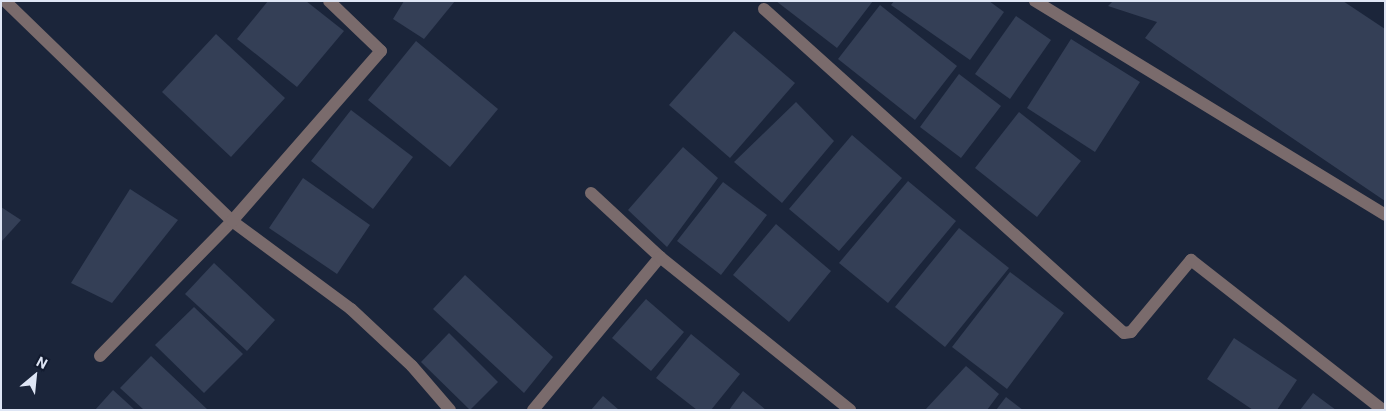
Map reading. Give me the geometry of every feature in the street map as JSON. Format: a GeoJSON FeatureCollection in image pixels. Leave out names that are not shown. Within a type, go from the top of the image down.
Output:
{"type":"FeatureCollection","features":[{"type":"Feature","properties":{"kind":"street"},"geometry":{"type":"LineString","coordinates":[[4,1],[232,221],[351,309],[412,366],[450,410]]}},
{"type":"Feature","properties":{"kind":"street"},"geometry":{"type":"LineString","coordinates":[[100,356],[232,221],[381,51],[329,1]]}},
{"type":"Feature","properties":{"kind":"street"},"geometry":{"type":"LineString","coordinates":[[1035,1],[1385,215]]}},
{"type":"Feature","properties":{"kind":"street"},"geometry":{"type":"LineString","coordinates":[[764,9],[1124,332],[1131,332],[1191,260],[1383,410]]}},
{"type":"Feature","properties":{"kind":"street"},"geometry":{"type":"LineString","coordinates":[[592,193],[660,257],[850,410]]}},
{"type":"Feature","properties":{"kind":"street"},"geometry":{"type":"LineString","coordinates":[[533,410],[660,257]]}},
{"type":"Feature","properties":{"kind":"building"},"geometry":{"type":"Polygon","coordinates":[[[268,1],[306,1],[344,31],[297,87],[237,39],[268,1]]]}},
{"type":"Feature","properties":{"kind":"building"},"geometry":{"type":"Polygon","coordinates":[[[404,1],[455,1],[424,39],[393,19],[404,1]]]}},
{"type":"Feature","properties":{"kind":"building"},"geometry":{"type":"Polygon","coordinates":[[[776,1],[873,1],[837,48],[776,1]]]}},
{"type":"Feature","properties":{"kind":"building"},"geometry":{"type":"Polygon","coordinates":[[[894,1],[989,1],[1004,12],[970,60],[891,5],[894,1]]]}},
{"type":"Feature","properties":{"kind":"building"},"geometry":{"type":"Polygon","coordinates":[[[1113,1],[1343,1],[1385,29],[1385,201],[1145,38],[1157,22],[1108,6],[1113,1]]]}},
{"type":"Feature","properties":{"kind":"building"},"geometry":{"type":"Polygon","coordinates":[[[880,5],[957,66],[915,120],[838,59],[880,5]]]}},
{"type":"Feature","properties":{"kind":"building"},"geometry":{"type":"Polygon","coordinates":[[[1016,16],[1051,40],[1010,99],[975,74],[1016,16]]]}},
{"type":"Feature","properties":{"kind":"building"},"geometry":{"type":"Polygon","coordinates":[[[734,31],[795,83],[730,158],[669,105],[734,31]]]}},
{"type":"Feature","properties":{"kind":"building"},"geometry":{"type":"Polygon","coordinates":[[[216,34],[285,98],[231,157],[162,92],[216,34]]]}},
{"type":"Feature","properties":{"kind":"building"},"geometry":{"type":"Polygon","coordinates":[[[1071,39],[1140,82],[1095,152],[1027,108],[1071,39]]]}},
{"type":"Feature","properties":{"kind":"building"},"geometry":{"type":"Polygon","coordinates":[[[416,41],[498,109],[450,167],[368,100],[416,41]]]}},
{"type":"Feature","properties":{"kind":"building"},"geometry":{"type":"Polygon","coordinates":[[[959,74],[1001,106],[961,158],[920,127],[959,74]]]}},
{"type":"Feature","properties":{"kind":"building"},"geometry":{"type":"Polygon","coordinates":[[[796,102],[834,141],[782,203],[734,162],[796,102]]]}},
{"type":"Feature","properties":{"kind":"building"},"geometry":{"type":"Polygon","coordinates":[[[351,110],[413,157],[373,209],[311,161],[351,110]]]}},
{"type":"Feature","properties":{"kind":"building"},"geometry":{"type":"Polygon","coordinates":[[[1019,112],[1081,161],[1037,217],[975,168],[1019,112]]]}},
{"type":"Feature","properties":{"kind":"building"},"geometry":{"type":"Polygon","coordinates":[[[852,135],[902,178],[839,251],[789,209],[852,135]]]}},
{"type":"Feature","properties":{"kind":"building"},"geometry":{"type":"Polygon","coordinates":[[[683,147],[718,178],[667,247],[628,210],[683,147]]]}},
{"type":"Feature","properties":{"kind":"building"},"geometry":{"type":"Polygon","coordinates":[[[303,178],[370,225],[337,274],[269,228],[303,178]]]}},
{"type":"Feature","properties":{"kind":"building"},"geometry":{"type":"Polygon","coordinates":[[[908,181],[956,221],[888,303],[839,263],[908,181]]]}},
{"type":"Feature","properties":{"kind":"building"},"geometry":{"type":"Polygon","coordinates":[[[723,182],[767,215],[721,275],[677,241],[723,182]]]}},
{"type":"Feature","properties":{"kind":"building"},"geometry":{"type":"Polygon","coordinates":[[[130,189],[178,220],[112,303],[71,283],[130,189]]]}},
{"type":"Feature","properties":{"kind":"building"},"geometry":{"type":"Polygon","coordinates":[[[1,207],[21,220],[1,242],[1,207]]]}},
{"type":"Feature","properties":{"kind":"building"},"geometry":{"type":"Polygon","coordinates":[[[776,224],[831,271],[789,322],[733,275],[776,224]]]}},
{"type":"Feature","properties":{"kind":"building"},"geometry":{"type":"Polygon","coordinates":[[[959,228],[1009,268],[945,347],[895,307],[959,228]]]}},
{"type":"Feature","properties":{"kind":"building"},"geometry":{"type":"Polygon","coordinates":[[[214,263],[275,320],[247,351],[185,294],[214,263]]]}},
{"type":"Feature","properties":{"kind":"building"},"geometry":{"type":"Polygon","coordinates":[[[1010,272],[1064,313],[1007,389],[952,347],[1010,272]]]}},
{"type":"Feature","properties":{"kind":"building"},"geometry":{"type":"Polygon","coordinates":[[[465,275],[553,357],[524,393],[433,309],[465,275]]]}},
{"type":"Feature","properties":{"kind":"building"},"geometry":{"type":"Polygon","coordinates":[[[646,299],[684,332],[651,371],[612,338],[646,299]]]}},
{"type":"Feature","properties":{"kind":"building"},"geometry":{"type":"Polygon","coordinates":[[[194,307],[243,354],[204,393],[155,345],[194,307]]]}},
{"type":"Feature","properties":{"kind":"building"},"geometry":{"type":"Polygon","coordinates":[[[449,333],[498,382],[470,410],[421,362],[449,333]]]}},
{"type":"Feature","properties":{"kind":"building"},"geometry":{"type":"Polygon","coordinates":[[[691,334],[740,374],[711,410],[697,410],[656,378],[691,334]]]}},
{"type":"Feature","properties":{"kind":"building"},"geometry":{"type":"Polygon","coordinates":[[[1234,338],[1297,380],[1277,410],[1253,410],[1207,379],[1234,338]]]}},
{"type":"Feature","properties":{"kind":"building"},"geometry":{"type":"Polygon","coordinates":[[[151,356],[208,410],[144,410],[120,388],[151,356]]]}},
{"type":"Feature","properties":{"kind":"building"},"geometry":{"type":"Polygon","coordinates":[[[966,366],[999,394],[987,410],[925,410],[966,366]]]}},
{"type":"Feature","properties":{"kind":"building"},"geometry":{"type":"Polygon","coordinates":[[[113,390],[135,410],[95,410],[113,390]]]}},
{"type":"Feature","properties":{"kind":"building"},"geometry":{"type":"Polygon","coordinates":[[[743,391],[766,410],[729,410],[743,391]]]}},
{"type":"Feature","properties":{"kind":"building"},"geometry":{"type":"Polygon","coordinates":[[[1313,393],[1336,410],[1300,410],[1313,393]]]}},
{"type":"Feature","properties":{"kind":"building"},"geometry":{"type":"Polygon","coordinates":[[[603,396],[619,410],[591,410],[603,396]]]}},
{"type":"Feature","properties":{"kind":"building"},"geometry":{"type":"Polygon","coordinates":[[[1006,397],[1023,410],[996,410],[1006,397]]]}}]}
